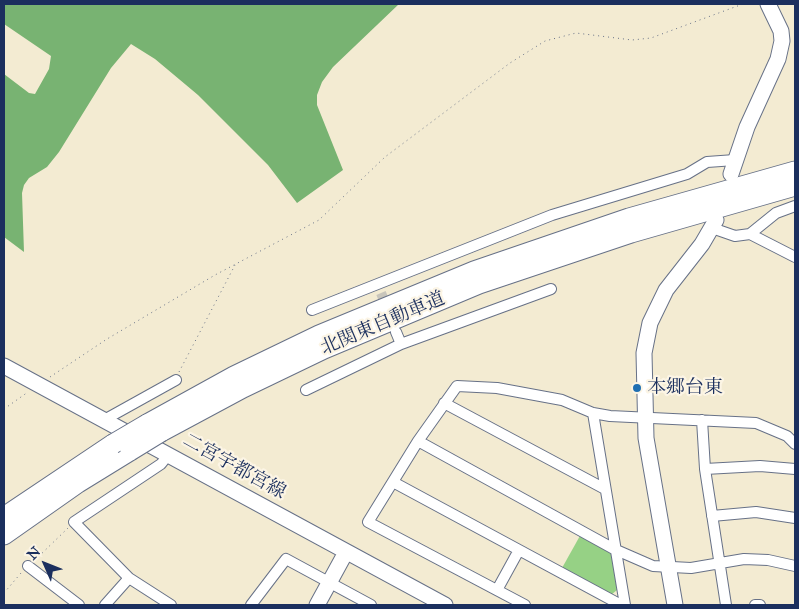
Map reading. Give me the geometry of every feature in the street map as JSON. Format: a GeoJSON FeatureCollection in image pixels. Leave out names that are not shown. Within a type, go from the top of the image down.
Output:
{"type":"FeatureCollection","features":[{"type":"Feature","properties":{"kind":"highway","name":"北関東自動車道"},"geometry":{"type":"LineString","coordinates":[[4,517],[154,428],[234,376],[319,335],[474,271],[629,218],[795,170]]}},
{"type":"Feature","properties":{"kind":"highway","name":"北関東自動車道"},"geometry":{"type":"LineString","coordinates":[[154,428],[324,349],[462,291],[631,233],[795,186]]}},
{"type":"Feature","properties":{"kind":"highway","name":"北関東自動車道"},"geometry":{"type":"LineString","coordinates":[[4,535],[71,488],[122,447]]}},
{"type":"Feature","properties":{"kind":"street"},"geometry":{"type":"LineString","coordinates":[[312,310],[379,288],[552,215],[688,174],[707,162],[733,167],[747,127],[778,59],[782,41],[781,31],[768,4]]}},
{"type":"Feature","properties":{"kind":"street"},"geometry":{"type":"LineString","coordinates":[[675,605],[644,419],[644,353],[650,323],[666,290],[714,224],[735,236],[750,234],[776,213],[795,206]]}},
{"type":"Feature","properties":{"kind":"street"},"geometry":{"type":"LineString","coordinates":[[750,234],[795,257]]}},
{"type":"Feature","properties":{"kind":"street"},"geometry":{"type":"LineString","coordinates":[[306,390],[401,344],[551,289]]}},
{"type":"Feature","properties":{"kind":"street"},"geometry":{"type":"LineString","coordinates":[[396,332],[401,344]]}},
{"type":"Feature","properties":{"kind":"street","name":"二宮宇都宮線"},"geometry":{"type":"LineString","coordinates":[[4,366],[445,605]]}},
{"type":"Feature","properties":{"kind":"street"},"geometry":{"type":"LineString","coordinates":[[104,420],[176,380]]}},
{"type":"Feature","properties":{"kind":"street"},"geometry":{"type":"LineString","coordinates":[[525,605],[368,522],[418,441],[457,386],[497,388],[562,400],[593,413],[644,419],[756,423],[787,436],[795,444]]}},
{"type":"Feature","properties":{"kind":"street"},"geometry":{"type":"LineString","coordinates":[[444,403],[605,489]]}},
{"type":"Feature","properties":{"kind":"street"},"geometry":{"type":"LineString","coordinates":[[593,413],[623,605]]}},
{"type":"Feature","properties":{"kind":"street"},"geometry":{"type":"LineString","coordinates":[[702,420],[705,469],[726,605]]}},
{"type":"Feature","properties":{"kind":"street"},"geometry":{"type":"LineString","coordinates":[[418,441],[614,549],[653,566],[691,568],[744,559],[768,560],[795,566]]}},
{"type":"Feature","properties":{"kind":"street"},"geometry":{"type":"LineString","coordinates":[[169,454],[161,464],[74,522],[129,578],[171,605]]}},
{"type":"Feature","properties":{"kind":"street"},"geometry":{"type":"LineString","coordinates":[[705,469],[760,466],[795,469]]}},
{"type":"Feature","properties":{"kind":"street"},"geometry":{"type":"LineString","coordinates":[[392,482],[623,605]]}},
{"type":"Feature","properties":{"kind":"street"},"geometry":{"type":"LineString","coordinates":[[712,516],[756,512],[795,518]]}},
{"type":"Feature","properties":{"kind":"street"},"geometry":{"type":"LineString","coordinates":[[497,590],[518,550]]}},
{"type":"Feature","properties":{"kind":"street"},"geometry":{"type":"LineString","coordinates":[[317,605],[346,552]]}},
{"type":"Feature","properties":{"kind":"street"},"geometry":{"type":"LineString","coordinates":[[251,605],[286,559],[371,605]]}},
{"type":"Feature","properties":{"kind":"street"},"geometry":{"type":"LineString","coordinates":[[28,566],[79,605]]}},
{"type":"Feature","properties":{"kind":"street"},"geometry":{"type":"LineString","coordinates":[[105,605],[129,578]]}},
{"type":"Feature","properties":{"kind":"street"},"geometry":{"type":"LineString","coordinates":[[755,605],[760,605]]}},
{"type":"Feature","properties":{"kind":"path"},"geometry":{"type":"LineString","coordinates":[[4,409],[107,339],[235,264],[319,220],[385,157],[510,62],[545,42],[576,33],[632,40],[651,38],[743,4]]}},
{"type":"Feature","properties":{"kind":"path"},"geometry":{"type":"LineString","coordinates":[[176,380],[235,264]]}},
{"type":"Feature","properties":{"kind":"path"},"geometry":{"type":"LineString","coordinates":[[4,592],[74,522]]}},
{"type":"Feature","properties":{"kind":"green space"},"geometry":{"type":"Polygon","coordinates":[[[4,4],[399,4],[333,67],[322,82],[317,95],[317,105],[343,170],[297,203],[268,165],[198,95],[155,59],[131,44],[111,68],[59,152],[47,167],[29,178],[24,185],[22,193],[24,252],[4,237],[4,74],[29,93],[35,94],[49,69],[51,56],[4,24],[4,4]]]}},
{"type":"Feature","properties":{"kind":"green space"},"geometry":{"type":"Polygon","coordinates":[[[581,534],[607,548],[611,554],[617,590],[611,595],[562,568],[581,534]]]}},
{"type":"Feature","properties":{"kind":"tunnel"},"geometry":{"type":"LineString","coordinates":[[381,293],[388,310]]}},
{"type":"Feature","properties":{"kind":"place","name":"本郷台東"},"geometry":{"type":"Point","coordinates":[637,388]}}]}
